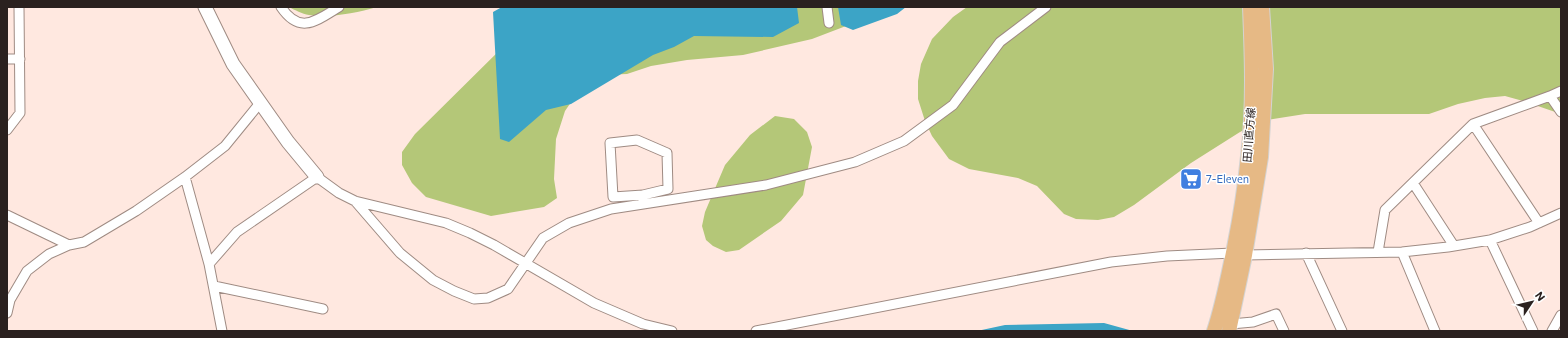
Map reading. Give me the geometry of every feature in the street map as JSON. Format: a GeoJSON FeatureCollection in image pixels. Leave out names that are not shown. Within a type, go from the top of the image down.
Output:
{"type":"FeatureCollection","features":[{"type":"Feature","properties":{"kind":"main road","name":"田川直方線"},"geometry":{"type":"LineString","coordinates":[[1230,328],[1249,154],[1252,71],[1250,7]]}},
{"type":"Feature","properties":{"kind":"main road","name":"田川直方線"},"geometry":{"type":"LineString","coordinates":[[1214,331],[1239,254],[1261,157],[1266,69],[1262,7]]}},
{"type":"Feature","properties":{"kind":"street"},"geometry":{"type":"LineString","coordinates":[[7,130],[20,113],[19,7]]}},
{"type":"Feature","properties":{"kind":"street"},"geometry":{"type":"LineString","coordinates":[[205,7],[234,64],[288,142],[317,177],[340,193],[355,201],[446,223],[482,239],[594,304],[643,324],[672,331]]}},
{"type":"Feature","properties":{"kind":"street"},"geometry":{"type":"LineString","coordinates":[[281,7],[287,16],[299,23],[316,21],[339,7]]}},
{"type":"Feature","properties":{"kind":"street"},"geometry":{"type":"LineString","coordinates":[[827,7],[829,23]]}},
{"type":"Feature","properties":{"kind":"street"},"geometry":{"type":"LineString","coordinates":[[355,201],[400,252],[433,280],[474,299],[488,298],[508,289],[542,238],[569,224],[611,209],[643,200],[668,189],[667,153],[637,140],[610,143],[613,197],[643,200],[766,184],[855,162],[904,141],[953,105],[1000,42],[1046,7]]}},
{"type":"Feature","properties":{"kind":"street"},"geometry":{"type":"LineString","coordinates":[[7,59],[20,59]]}},
{"type":"Feature","properties":{"kind":"street"},"geometry":{"type":"LineString","coordinates":[[1378,252],[1385,210],[1473,124],[1561,91]]}},
{"type":"Feature","properties":{"kind":"street"},"geometry":{"type":"LineString","coordinates":[[1550,96],[1561,112]]}},
{"type":"Feature","properties":{"kind":"street"},"geometry":{"type":"LineString","coordinates":[[7,313],[10,300],[27,271],[49,254],[68,245],[84,242],[136,211],[186,177],[225,146],[260,103]]}},
{"type":"Feature","properties":{"kind":"street"},"geometry":{"type":"LineString","coordinates":[[1473,124],[1539,223]]}},
{"type":"Feature","properties":{"kind":"street"},"geometry":{"type":"LineString","coordinates":[[186,177],[209,264],[222,331]]}},
{"type":"Feature","properties":{"kind":"street"},"geometry":{"type":"LineString","coordinates":[[209,264],[237,232],[317,177]]}},
{"type":"Feature","properties":{"kind":"street"},"geometry":{"type":"LineString","coordinates":[[1413,183],[1454,246]]}},
{"type":"Feature","properties":{"kind":"street"},"geometry":{"type":"LineString","coordinates":[[756,331],[1110,262],[1167,256],[1402,252],[1454,246],[1490,240],[1539,223],[1561,213]]}},
{"type":"Feature","properties":{"kind":"street"},"geometry":{"type":"LineString","coordinates":[[7,215],[68,245]]}},
{"type":"Feature","properties":{"kind":"street"},"geometry":{"type":"LineString","coordinates":[[1490,240],[1533,331]]}},
{"type":"Feature","properties":{"kind":"street"},"geometry":{"type":"LineString","coordinates":[[1402,252],[1435,331]]}},
{"type":"Feature","properties":{"kind":"street"},"geometry":{"type":"LineString","coordinates":[[1306,254],[1342,331]]}},
{"type":"Feature","properties":{"kind":"street"},"geometry":{"type":"LineString","coordinates":[[214,286],[323,308]]}},
{"type":"Feature","properties":{"kind":"street"},"geometry":{"type":"LineString","coordinates":[[1230,328],[1276,314],[1284,331]]}},
{"type":"Feature","properties":{"kind":"street"},"geometry":{"type":"LineString","coordinates":[[1552,331],[1561,315]]}},
{"type":"Feature","properties":{"kind":"green space"},"geometry":{"type":"Polygon","coordinates":[[[289,7],[377,7],[352,13],[317,16],[299,12],[289,7]]]}},
{"type":"Feature","properties":{"kind":"green space"},"geometry":{"type":"Polygon","coordinates":[[[559,7],[873,7],[846,26],[812,39],[743,55],[687,60],[651,66],[627,74],[605,75],[580,89],[565,111],[556,139],[554,179],[557,198],[544,207],[491,216],[426,197],[412,183],[402,165],[402,152],[415,134],[514,36],[559,7]]]}},
{"type":"Feature","properties":{"kind":"green space"},"geometry":{"type":"Polygon","coordinates":[[[967,7],[1561,7],[1561,114],[1505,96],[1485,98],[1458,104],[1429,114],[1305,114],[1261,121],[1240,132],[1191,163],[1134,205],[1114,217],[1098,220],[1076,219],[1064,214],[1037,186],[1018,178],[969,169],[949,159],[932,136],[925,121],[918,99],[918,81],[921,64],[932,39],[953,17],[967,7]]]}},
{"type":"Feature","properties":{"kind":"green space"},"geometry":{"type":"Polygon","coordinates":[[[775,116],[794,119],[807,132],[812,147],[803,195],[781,221],[739,250],[726,252],[713,246],[706,240],[702,226],[705,212],[725,165],[750,135],[775,116]]]}},
{"type":"Feature","properties":{"kind":"water"},"geometry":{"type":"Polygon","coordinates":[[[502,7],[797,7],[799,23],[773,37],[694,36],[674,47],[653,55],[571,104],[546,110],[509,142],[500,139],[493,12],[502,7]]]}},
{"type":"Feature","properties":{"kind":"water"},"geometry":{"type":"Polygon","coordinates":[[[838,7],[906,7],[897,14],[853,30],[841,25],[838,7]]]}},
{"type":"Feature","properties":{"kind":"water"},"geometry":{"type":"Polygon","coordinates":[[[1104,323],[1133,331],[977,331],[1005,325],[1104,323]]]}},
{"type":"Feature","properties":{"kind":"place","name":"7-Eleven"},"geometry":{"type":"Point","coordinates":[1191,179]}}]}
